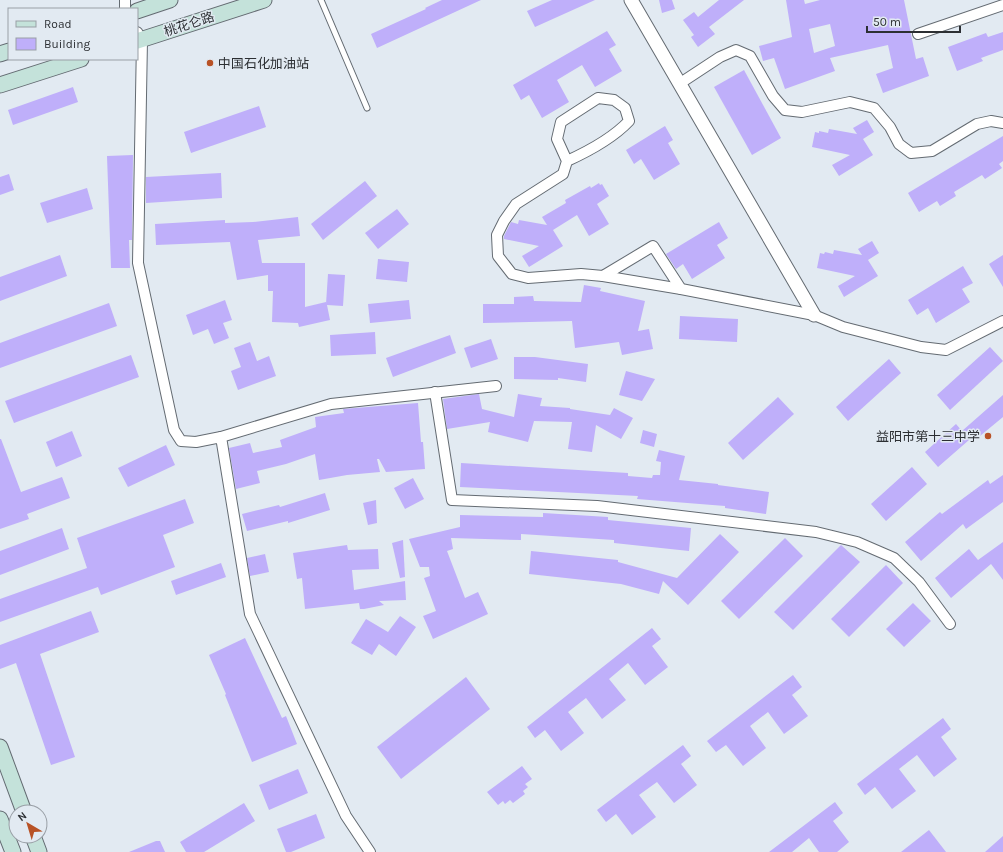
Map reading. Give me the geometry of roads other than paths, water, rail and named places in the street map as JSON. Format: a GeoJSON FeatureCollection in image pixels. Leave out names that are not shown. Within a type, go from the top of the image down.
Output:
{"type":"FeatureCollection","features":[{"type":"Feature","properties":{"kind":"main road"},"geometry":{"type":"LineString","coordinates":[[138,10],[170,0]]}},
{"type":"Feature","properties":{"kind":"main road","name":"桃花仑路"},"geometry":{"type":"LineString","coordinates":[[139,38],[264,0]]}},
{"type":"Feature","properties":{"kind":"main road"},"geometry":{"type":"LineString","coordinates":[[0,85],[78,60]]}},
{"type":"Feature","properties":{"kind":"main road"},"geometry":{"type":"LineString","coordinates":[[0,747],[21,804]]}},
{"type":"Feature","properties":{"kind":"main road"},"geometry":{"type":"LineString","coordinates":[[0,819],[13,852]]}},
{"type":"Feature","properties":{"kind":"street"},"geometry":{"type":"LineString","coordinates":[[631,0],[814,315]]}},
{"type":"Feature","properties":{"kind":"street"},"geometry":{"type":"LineString","coordinates":[[918,34],[1003,5]]}},
{"type":"Feature","properties":{"kind":"street"},"geometry":{"type":"LineString","coordinates":[[139,38],[138,263],[174,430],[181,441],[196,442],[221,437],[331,404],[496,386]]}},
{"type":"Feature","properties":{"kind":"street"},"geometry":{"type":"LineString","coordinates":[[679,84],[720,58],[736,50],[750,56],[773,96],[785,110],[802,112],[850,102],[874,108],[890,127],[899,144],[911,153],[932,151],[978,124],[991,121],[1003,123]]}},
{"type":"Feature","properties":{"kind":"street"},"geometry":{"type":"LineString","coordinates":[[567,161],[579,156],[620,131],[629,121],[625,108],[614,100],[598,98],[561,122],[557,139],[567,161],[563,174],[516,204],[504,221],[497,235],[498,256],[512,274],[528,278],[581,274],[603,276],[682,289],[814,315],[843,328],[921,346],[946,350],[1003,321]]}},
{"type":"Feature","properties":{"kind":"street"},"geometry":{"type":"LineString","coordinates":[[603,276],[653,246],[682,289]]}},
{"type":"Feature","properties":{"kind":"street"},"geometry":{"type":"LineString","coordinates":[[435,392],[452,500],[597,506],[816,532],[857,542],[894,558],[919,582],[950,624]]}},
{"type":"Feature","properties":{"kind":"street"},"geometry":{"type":"LineString","coordinates":[[221,437],[250,614],[346,816],[370,852]]}},
{"type":"Feature","properties":{"kind":"lane"},"geometry":{"type":"LineString","coordinates":[[321,0],[367,108]]}},
{"type":"Feature","properties":{"kind":"place","name":"中国石化加油站"},"geometry":{"type":"Point","coordinates":[210,63]}},
{"type":"Feature","properties":{"kind":"place","name":"益阳市第十三中学"},"geometry":{"type":"Point","coordinates":[988,436]}}]}
